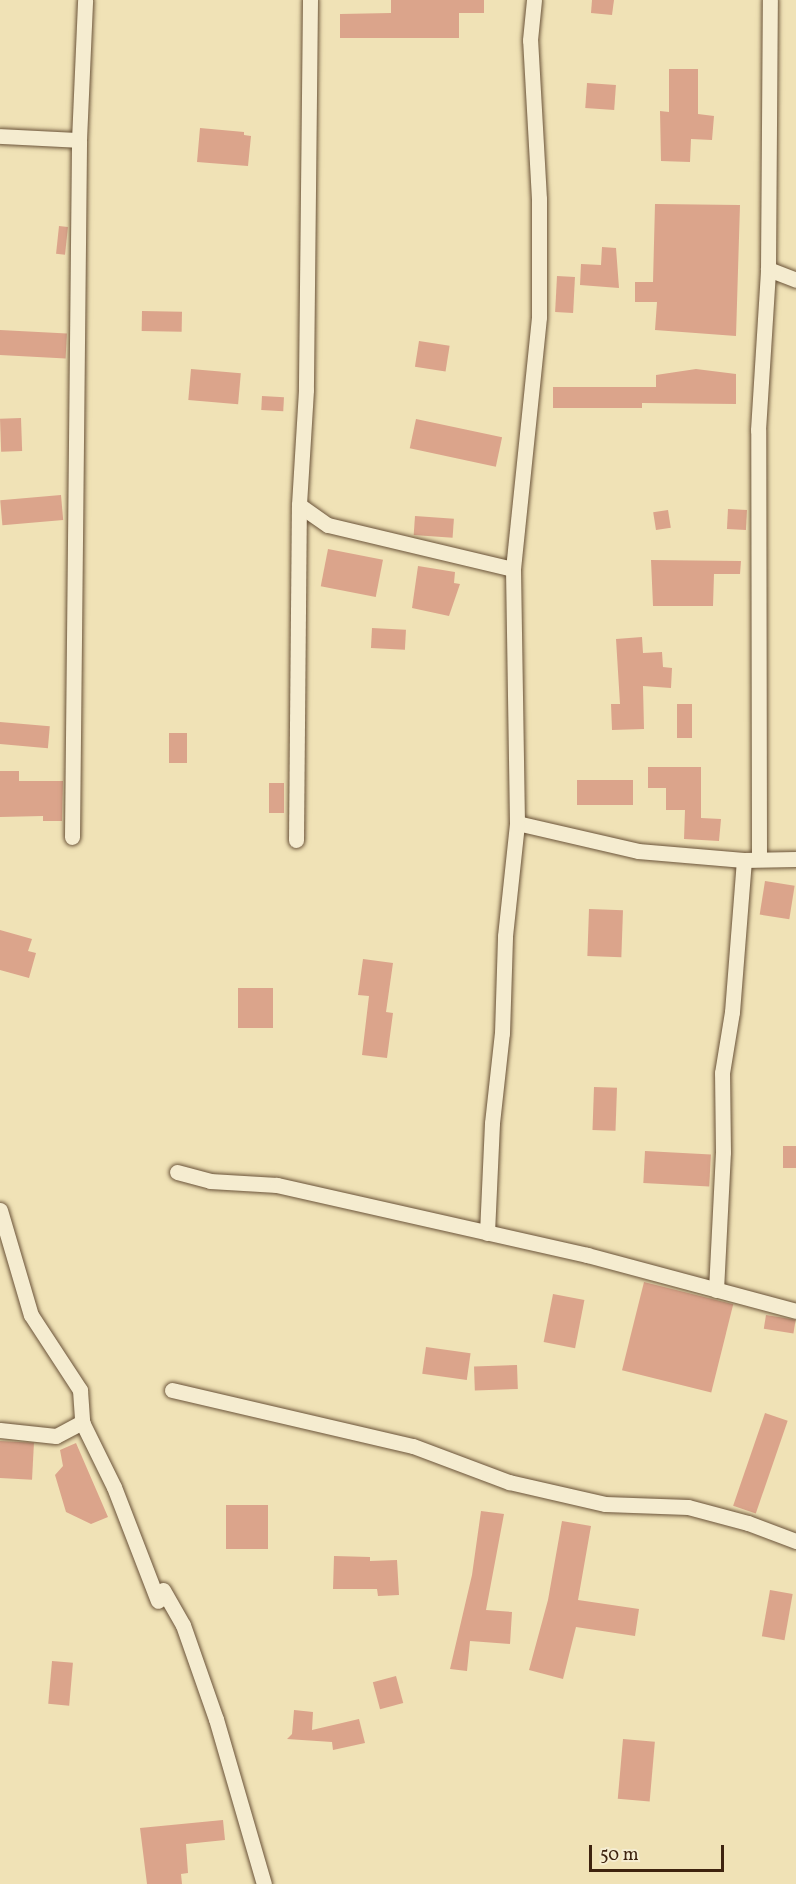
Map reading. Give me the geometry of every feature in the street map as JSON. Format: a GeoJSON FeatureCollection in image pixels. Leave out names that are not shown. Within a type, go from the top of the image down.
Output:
{"type":"FeatureCollection","features":[{"type":"Feature","properties":{"kind":"street"},"geometry":{"type":"LineString","coordinates":[[72,837],[79,140],[85,0]]}},
{"type":"Feature","properties":{"kind":"street"},"geometry":{"type":"LineString","coordinates":[[296,840],[299,505],[306,390],[309,0]]}},
{"type":"Feature","properties":{"kind":"street"},"geometry":{"type":"LineString","coordinates":[[487,1233],[492,1124],[502,1033],[505,936],[517,824],[513,569],[538,317],[539,199],[530,40],[534,0]]}},
{"type":"Feature","properties":{"kind":"street"},"geometry":{"type":"LineString","coordinates":[[716,1290],[723,1152],[722,1073],[752,859],[758,430],[768,269],[770,0]]}},
{"type":"Feature","properties":{"kind":"street"},"geometry":{"type":"LineString","coordinates":[[0,136],[79,140]]}},
{"type":"Feature","properties":{"kind":"street"},"geometry":{"type":"LineString","coordinates":[[768,269],[796,280]]}},
{"type":"Feature","properties":{"kind":"street"},"geometry":{"type":"LineString","coordinates":[[299,505],[328,525],[513,569]]}},
{"type":"Feature","properties":{"kind":"street"},"geometry":{"type":"LineString","coordinates":[[517,824],[638,851],[752,859],[796,859]]}},
{"type":"Feature","properties":{"kind":"street"},"geometry":{"type":"LineString","coordinates":[[177,1172],[210,1181],[277,1185],[487,1233],[796,1311]]}},
{"type":"Feature","properties":{"kind":"street"},"geometry":{"type":"LineString","coordinates":[[0,1210],[31,1315],[80,1390],[82,1422],[114,1487],[160,1596],[183,1625],[209,1698],[264,1884]]}},
{"type":"Feature","properties":{"kind":"street"},"geometry":{"type":"LineString","coordinates":[[172,1390],[413,1446],[509,1482],[605,1504],[688,1507],[796,1541]]}},
{"type":"Feature","properties":{"kind":"street"},"geometry":{"type":"LineString","coordinates":[[0,1430],[56,1436],[82,1422]]}},
{"type":"Feature","properties":{"kind":"building"},"geometry":{"type":"Polygon","coordinates":[[[391,0],[484,0],[484,13],[459,13],[459,38],[340,38],[340,14],[391,13],[391,0]]]}},
{"type":"Feature","properties":{"kind":"building"},"geometry":{"type":"Polygon","coordinates":[[[592,0],[614,0],[612,15],[591,13],[592,0]]]}},
{"type":"Feature","properties":{"kind":"building"},"geometry":{"type":"Polygon","coordinates":[[[669,69],[698,69],[698,114],[714,116],[712,140],[691,139],[690,162],[661,161],[660,111],[669,112],[669,69]]]}},
{"type":"Feature","properties":{"kind":"building"},"geometry":{"type":"Polygon","coordinates":[[[587,83],[616,85],[614,110],[585,108],[587,83]]]}},
{"type":"Feature","properties":{"kind":"building"},"geometry":{"type":"Polygon","coordinates":[[[200,128],[244,132],[244,135],[251,136],[248,166],[197,162],[200,128]]]}},
{"type":"Feature","properties":{"kind":"building"},"geometry":{"type":"Polygon","coordinates":[[[655,204],[740,205],[736,336],[655,330],[657,302],[635,302],[635,282],[653,282],[655,204]]]}},
{"type":"Feature","properties":{"kind":"building"},"geometry":{"type":"Polygon","coordinates":[[[59,226],[68,227],[65,255],[56,254],[59,226]]]}},
{"type":"Feature","properties":{"kind":"building"},"geometry":{"type":"Polygon","coordinates":[[[602,247],[616,248],[619,288],[580,285],[581,264],[601,265],[602,247]]]}},
{"type":"Feature","properties":{"kind":"building"},"geometry":{"type":"Polygon","coordinates":[[[557,276],[575,277],[573,313],[555,312],[557,276]]]}},
{"type":"Feature","properties":{"kind":"building"},"geometry":{"type":"Polygon","coordinates":[[[142,311],[182,312],[182,332],[142,331],[142,311]]]}},
{"type":"Feature","properties":{"kind":"building"},"geometry":{"type":"Polygon","coordinates":[[[0,330],[67,334],[66,358],[0,355],[0,330]]]}},
{"type":"Feature","properties":{"kind":"building"},"geometry":{"type":"Polygon","coordinates":[[[419,341],[450,346],[446,372],[415,367],[419,341]]]}},
{"type":"Feature","properties":{"kind":"building"},"geometry":{"type":"Polygon","coordinates":[[[191,369],[241,373],[238,404],[188,400],[191,369]]]}},
{"type":"Feature","properties":{"kind":"building"},"geometry":{"type":"Polygon","coordinates":[[[696,369],[736,374],[736,404],[642,403],[642,408],[553,408],[553,387],[656,387],[656,375],[696,369]]]}},
{"type":"Feature","properties":{"kind":"building"},"geometry":{"type":"Polygon","coordinates":[[[262,396],[284,397],[283,411],[261,410],[262,396]]]}},
{"type":"Feature","properties":{"kind":"building"},"geometry":{"type":"Polygon","coordinates":[[[21,418],[22,451],[1,452],[0,419],[21,418]]]}},
{"type":"Feature","properties":{"kind":"building"},"geometry":{"type":"Polygon","coordinates":[[[416,419],[502,437],[496,467],[410,448],[416,419]]]}},
{"type":"Feature","properties":{"kind":"building"},"geometry":{"type":"Polygon","coordinates":[[[61,495],[63,520],[2,525],[0,500],[61,495]]]}},
{"type":"Feature","properties":{"kind":"building"},"geometry":{"type":"Polygon","coordinates":[[[728,509],[747,510],[746,530],[727,529],[728,509]]]}},
{"type":"Feature","properties":{"kind":"building"},"geometry":{"type":"Polygon","coordinates":[[[668,510],[671,528],[656,530],[653,512],[668,510]]]}},
{"type":"Feature","properties":{"kind":"building"},"geometry":{"type":"Polygon","coordinates":[[[415,516],[454,519],[453,538],[414,535],[415,516]]]}},
{"type":"Feature","properties":{"kind":"building"},"geometry":{"type":"Polygon","coordinates":[[[328,549],[383,560],[376,597],[321,586],[328,549]]]}},
{"type":"Feature","properties":{"kind":"building"},"geometry":{"type":"Polygon","coordinates":[[[651,560],[741,561],[740,574],[714,574],[713,606],[653,606],[651,560]]]}},
{"type":"Feature","properties":{"kind":"building"},"geometry":{"type":"Polygon","coordinates":[[[418,566],[455,572],[454,583],[460,584],[449,616],[412,608],[418,566]]]}},
{"type":"Feature","properties":{"kind":"building"},"geometry":{"type":"Polygon","coordinates":[[[372,628],[406,630],[405,650],[371,648],[372,628]]]}},
{"type":"Feature","properties":{"kind":"building"},"geometry":{"type":"Polygon","coordinates":[[[642,637],[643,653],[662,652],[663,667],[672,668],[671,688],[643,686],[644,729],[612,730],[611,704],[620,704],[616,639],[642,637]]]}},
{"type":"Feature","properties":{"kind":"building"},"geometry":{"type":"Polygon","coordinates":[[[677,704],[692,704],[692,738],[677,738],[677,704]]]}},
{"type":"Feature","properties":{"kind":"building"},"geometry":{"type":"Polygon","coordinates":[[[0,722],[50,726],[48,748],[0,744],[0,722]]]}},
{"type":"Feature","properties":{"kind":"building"},"geometry":{"type":"Polygon","coordinates":[[[169,733],[187,733],[187,763],[169,763],[169,733]]]}},
{"type":"Feature","properties":{"kind":"building"},"geometry":{"type":"Polygon","coordinates":[[[648,767],[701,767],[701,818],[721,819],[719,841],[684,839],[685,810],[666,810],[666,788],[648,788],[648,767]]]}},
{"type":"Feature","properties":{"kind":"building"},"geometry":{"type":"Polygon","coordinates":[[[0,771],[19,771],[19,781],[63,781],[62,821],[43,821],[43,816],[0,817],[0,771]]]}},
{"type":"Feature","properties":{"kind":"building"},"geometry":{"type":"Polygon","coordinates":[[[577,780],[633,780],[633,805],[577,805],[577,780]]]}},
{"type":"Feature","properties":{"kind":"building"},"geometry":{"type":"Polygon","coordinates":[[[269,783],[284,783],[284,813],[269,813],[269,783]]]}},
{"type":"Feature","properties":{"kind":"building"},"geometry":{"type":"Polygon","coordinates":[[[765,881],[795,886],[789,919],[760,915],[765,881]]]}},
{"type":"Feature","properties":{"kind":"building"},"geometry":{"type":"Polygon","coordinates":[[[589,909],[623,910],[621,957],[587,956],[589,909]]]}},
{"type":"Feature","properties":{"kind":"building"},"geometry":{"type":"Polygon","coordinates":[[[0,930],[32,939],[28,951],[36,953],[29,978],[0,970],[0,930]]]}},
{"type":"Feature","properties":{"kind":"building"},"geometry":{"type":"Polygon","coordinates":[[[363,959],[393,963],[386,1012],[393,1013],[387,1058],[362,1055],[369,996],[358,995],[363,959]]]}},
{"type":"Feature","properties":{"kind":"building"},"geometry":{"type":"Polygon","coordinates":[[[238,988],[273,988],[273,1028],[238,1028],[238,988]]]}},
{"type":"Feature","properties":{"kind":"building"},"geometry":{"type":"Polygon","coordinates":[[[594,1087],[617,1088],[615,1131],[592,1130],[594,1087]]]}},
{"type":"Feature","properties":{"kind":"building"},"geometry":{"type":"Polygon","coordinates":[[[783,1146],[796,1146],[796,1168],[783,1168],[783,1146]]]}},
{"type":"Feature","properties":{"kind":"building"},"geometry":{"type":"Polygon","coordinates":[[[645,1151],[711,1154],[709,1186],[643,1183],[645,1151]]]}},
{"type":"Feature","properties":{"kind":"building"},"geometry":{"type":"Polygon","coordinates":[[[644,1282],[733,1304],[711,1393],[622,1370],[644,1282]]]}},
{"type":"Feature","properties":{"kind":"building"},"geometry":{"type":"Polygon","coordinates":[[[553,1294],[584,1300],[575,1348],[544,1342],[553,1294]]]}},
{"type":"Feature","properties":{"kind":"building"},"geometry":{"type":"Polygon","coordinates":[[[766,1315],[796,1320],[793,1334],[764,1329],[766,1315]]]}},
{"type":"Feature","properties":{"kind":"building"},"geometry":{"type":"Polygon","coordinates":[[[426,1347],[471,1353],[467,1380],[422,1374],[426,1347]]]}},
{"type":"Feature","properties":{"kind":"building"},"geometry":{"type":"Polygon","coordinates":[[[517,1365],[518,1389],[475,1390],[474,1367],[517,1365]]]}},
{"type":"Feature","properties":{"kind":"building"},"geometry":{"type":"Polygon","coordinates":[[[765,1413],[788,1421],[756,1513],[733,1506],[765,1413]]]}},
{"type":"Feature","properties":{"kind":"building"},"geometry":{"type":"Polygon","coordinates":[[[0,1441],[34,1443],[32,1480],[0,1478],[0,1441]]]}},
{"type":"Feature","properties":{"kind":"building"},"geometry":{"type":"Polygon","coordinates":[[[76,1443],[108,1517],[91,1524],[66,1512],[55,1475],[63,1466],[60,1450],[76,1443]]]}},
{"type":"Feature","properties":{"kind":"building"},"geometry":{"type":"Polygon","coordinates":[[[226,1505],[268,1505],[268,1549],[226,1549],[226,1505]]]}},
{"type":"Feature","properties":{"kind":"building"},"geometry":{"type":"Polygon","coordinates":[[[481,1511],[504,1514],[486,1610],[512,1612],[510,1644],[470,1641],[467,1671],[450,1669],[472,1575],[481,1511]]]}},
{"type":"Feature","properties":{"kind":"building"},"geometry":{"type":"Polygon","coordinates":[[[562,1521],[591,1526],[578,1600],[639,1609],[635,1636],[576,1627],[563,1679],[529,1670],[548,1600],[562,1521]]]}},
{"type":"Feature","properties":{"kind":"building"},"geometry":{"type":"Polygon","coordinates":[[[334,1556],[370,1557],[370,1561],[397,1560],[399,1595],[378,1596],[377,1589],[333,1589],[334,1556]]]}},
{"type":"Feature","properties":{"kind":"building"},"geometry":{"type":"Polygon","coordinates":[[[770,1590],[793,1594],[784,1640],[762,1636],[770,1590]]]}},
{"type":"Feature","properties":{"kind":"building"},"geometry":{"type":"Polygon","coordinates":[[[52,1661],[73,1663],[69,1706],[48,1704],[52,1661]]]}},
{"type":"Feature","properties":{"kind":"building"},"geometry":{"type":"Polygon","coordinates":[[[396,1676],[403,1703],[380,1709],[373,1682],[396,1676]]]}},
{"type":"Feature","properties":{"kind":"building"},"geometry":{"type":"Polygon","coordinates":[[[294,1710],[313,1712],[312,1730],[359,1719],[365,1743],[333,1750],[332,1742],[287,1739],[292,1734],[294,1710]]]}},
{"type":"Feature","properties":{"kind":"building"},"geometry":{"type":"Polygon","coordinates":[[[623,1739],[655,1742],[650,1802],[618,1799],[623,1739]]]}},
{"type":"Feature","properties":{"kind":"building"},"geometry":{"type":"Polygon","coordinates":[[[223,1820],[225,1840],[186,1844],[188,1873],[181,1874],[182,1884],[147,1884],[140,1828],[223,1820]]]}}]}
